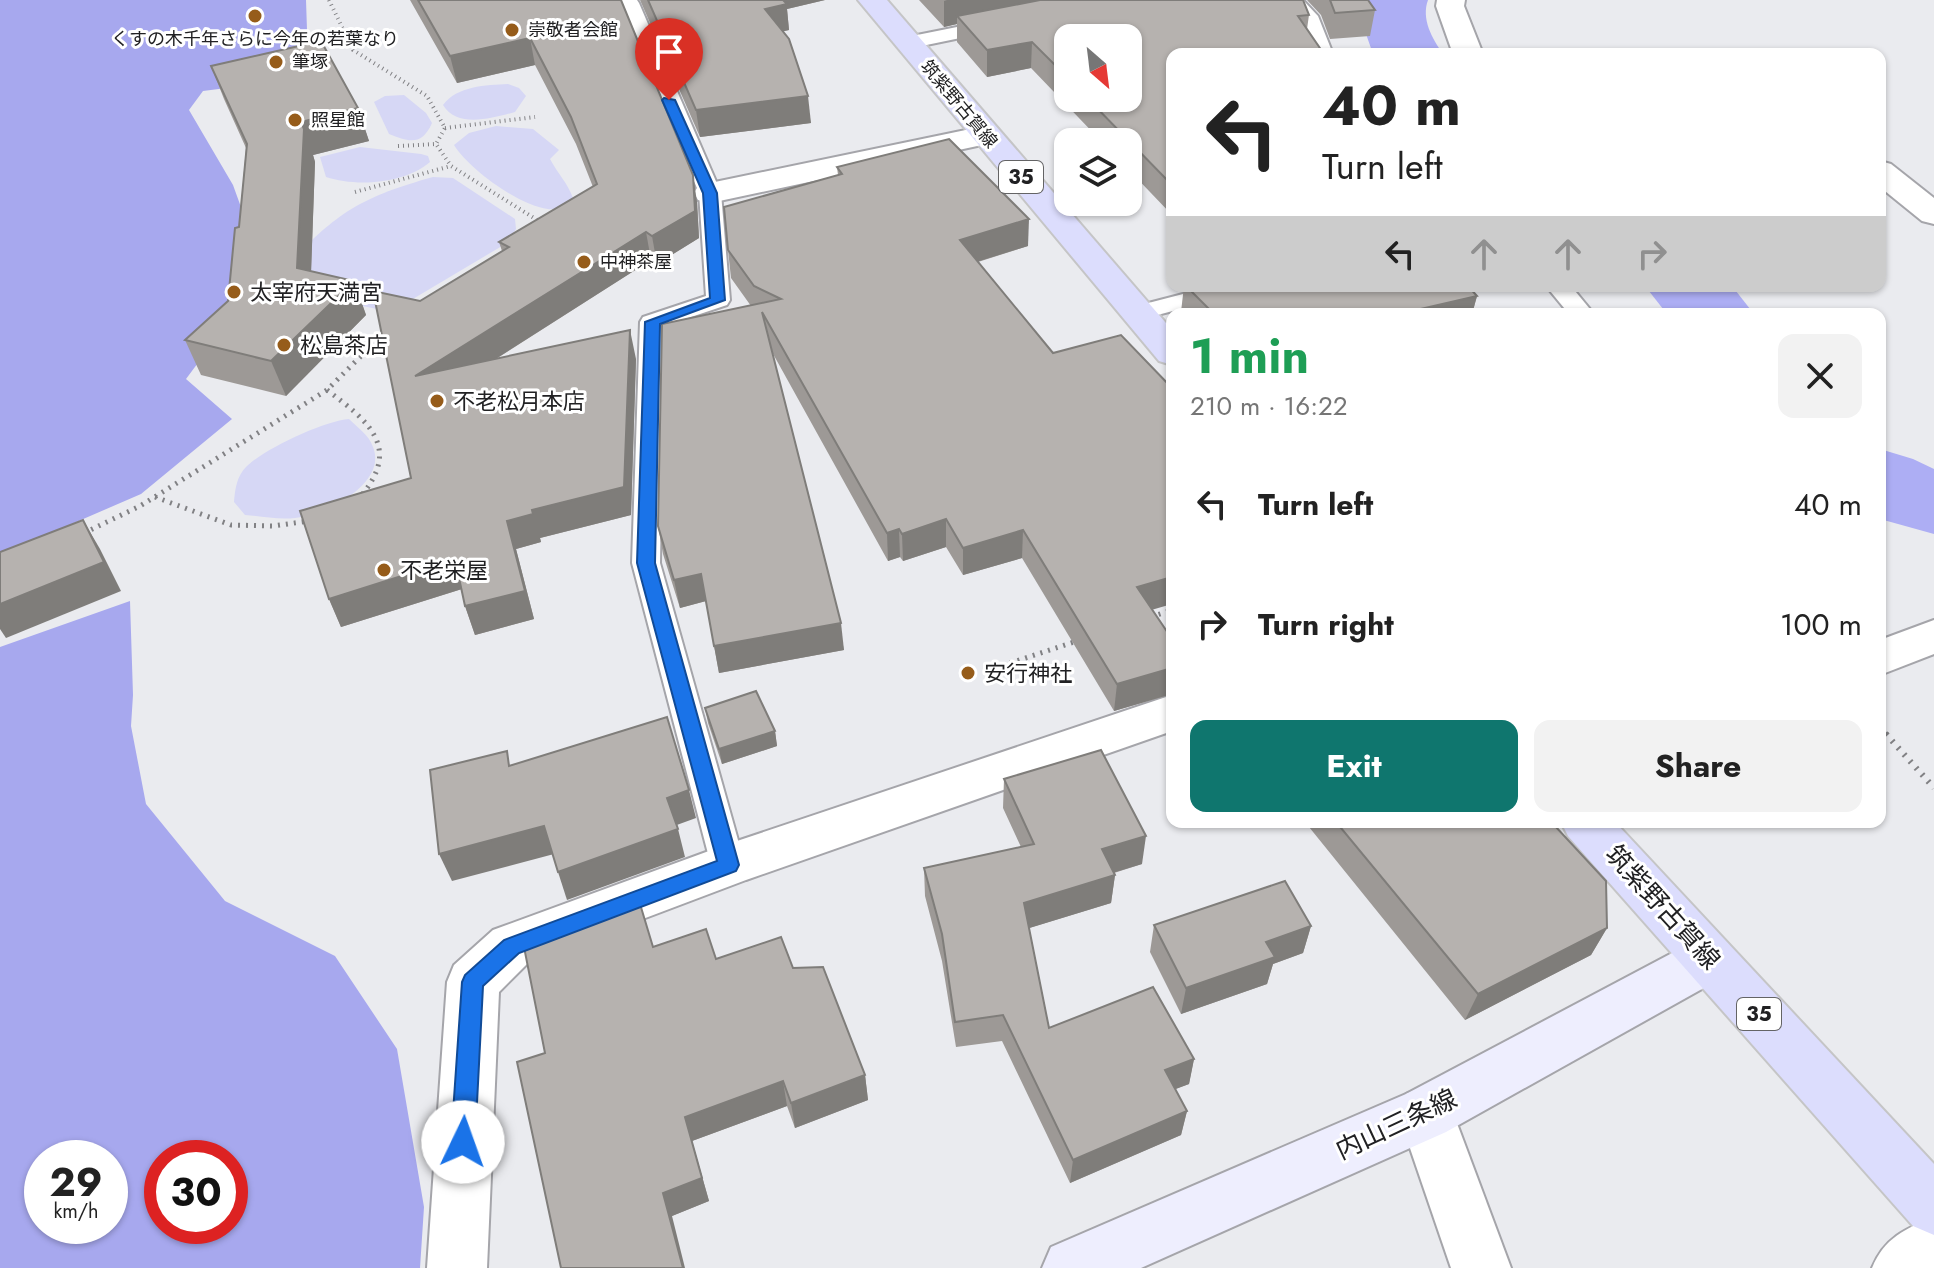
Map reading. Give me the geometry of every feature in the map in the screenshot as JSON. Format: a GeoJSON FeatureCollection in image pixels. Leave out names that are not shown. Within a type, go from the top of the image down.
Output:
{"type":"FeatureCollection","features":[{"type":"Feature","properties":{"kind":"main road","name":"筑紫野古賀線"},"geometry":{"type":"LineString","coordinates":[[872,0],[1166,346]]}},
{"type":"Feature","properties":{"kind":"main road","name":"筑紫野古賀線"},"geometry":{"type":"LineString","coordinates":[[1590,828],[1934,1206]]}},
{"type":"Feature","properties":{"kind":"main road","name":"内山三条線"},"geometry":{"type":"LineString","coordinates":[[1072,1268],[1426,1113],[1709,959]]}},
{"type":"Feature","properties":{"kind":"street"},"geometry":{"type":"LineString","coordinates":[[1451,0],[1450,6],[1466,48]]}},
{"type":"Feature","properties":{"kind":"street"},"geometry":{"type":"LineString","coordinates":[[710,193],[985,135]]}},
{"type":"Feature","properties":{"kind":"street"},"geometry":{"type":"LineString","coordinates":[[1886,176],[1934,214]]}},
{"type":"Feature","properties":{"kind":"street"},"geometry":{"type":"LineString","coordinates":[[1886,656],[1934,636]]}},
{"type":"Feature","properties":{"kind":"street"},"geometry":{"type":"LineString","coordinates":[[457,1268],[473,982],[511,946],[728,865],[1166,715]]}},
{"type":"Feature","properties":{"kind":"street"},"geometry":{"type":"LineString","coordinates":[[1426,1113],[1481,1268]]}},
{"type":"Feature","properties":{"kind":"street"},"geometry":{"type":"LineString","coordinates":[[1902,1268],[1934,1247]]}},
{"type":"Feature","properties":{"kind":"lane"},"geometry":{"type":"LineString","coordinates":[[1292,0],[1308,16],[1321,48]]}},
{"type":"Feature","properties":{"kind":"lane"},"geometry":{"type":"LineString","coordinates":[[629,3],[710,193],[718,300],[652,322],[646,563],[728,865]]}},
{"type":"Feature","properties":{"kind":"lane"},"geometry":{"type":"LineString","coordinates":[[907,43],[1015,22]]}},
{"type":"Feature","properties":{"kind":"lane"},"geometry":{"type":"LineString","coordinates":[[1138,313],[1219,292]]}},
{"type":"Feature","properties":{"kind":"lane"},"geometry":{"type":"LineString","coordinates":[[1563,292],[1577,308]]}},
{"type":"Feature","properties":{"kind":"path"},"geometry":{"type":"LineString","coordinates":[[329,0],[353,50],[427,96],[445,128]]}},
{"type":"Feature","properties":{"kind":"path"},"geometry":{"type":"LineString","coordinates":[[445,128],[535,117]]}},
{"type":"Feature","properties":{"kind":"path"},"geometry":{"type":"LineString","coordinates":[[436,144],[445,128]]}},
{"type":"Feature","properties":{"kind":"path"},"geometry":{"type":"LineString","coordinates":[[398,146],[436,144]]}},
{"type":"Feature","properties":{"kind":"path"},"geometry":{"type":"LineString","coordinates":[[436,144],[451,166],[547,225],[535,234]]}},
{"type":"Feature","properties":{"kind":"path"},"geometry":{"type":"LineString","coordinates":[[355,192],[451,166]]}},
{"type":"Feature","properties":{"kind":"path"},"geometry":{"type":"LineString","coordinates":[[71,539],[155,497],[327,390],[367,350],[392,332]]}},
{"type":"Feature","properties":{"kind":"path"},"geometry":{"type":"LineString","coordinates":[[327,390],[359,414],[371,428],[382,457],[380,475],[363,495],[351,502]]}},
{"type":"Feature","properties":{"kind":"path"},"geometry":{"type":"LineString","coordinates":[[155,497],[231,525],[273,526],[318,517]]}},
{"type":"Feature","properties":{"kind":"path"},"geometry":{"type":"LineString","coordinates":[[1142,620],[1166,612]]}},
{"type":"Feature","properties":{"kind":"path"},"geometry":{"type":"LineString","coordinates":[[1010,663],[1083,639]]}},
{"type":"Feature","properties":{"kind":"path"},"geometry":{"type":"LineString","coordinates":[[1886,734],[1934,788]]}},
{"type":"Feature","properties":{"kind":"shaded area"},"geometry":{"type":"Polygon","coordinates":[[[0,0],[306,0],[307,30],[323,51],[250,85],[203,91],[189,110],[233,185],[246,221],[238,309],[186,379],[232,419],[141,494],[0,555],[0,0]]]}},
{"type":"Feature","properties":{"kind":"shaded area"},"geometry":{"type":"Polygon","coordinates":[[[508,84],[519,88],[526,96],[515,112],[476,120],[457,117],[443,105],[464,90],[508,84]]]}},
{"type":"Feature","properties":{"kind":"shaded area"},"geometry":{"type":"Polygon","coordinates":[[[404,95],[426,113],[432,123],[419,139],[403,139],[389,134],[374,102],[385,96],[404,95]]]}},
{"type":"Feature","properties":{"kind":"shaded area"},"geometry":{"type":"Polygon","coordinates":[[[496,126],[533,129],[559,150],[550,159],[573,198],[567,206],[548,209],[523,201],[471,165],[454,145],[469,133],[496,126]]]}},
{"type":"Feature","properties":{"kind":"shaded area"},"geometry":{"type":"Polygon","coordinates":[[[360,147],[421,154],[428,156],[430,162],[407,175],[380,182],[351,182],[326,177],[320,157],[360,147]]]}},
{"type":"Feature","properties":{"kind":"shaded area"},"geometry":{"type":"Polygon","coordinates":[[[433,177],[453,178],[515,219],[516,229],[507,243],[391,312],[282,289],[278,275],[314,238],[346,212],[383,193],[433,177]]]}},
{"type":"Feature","properties":{"kind":"shaded area"},"geometry":{"type":"Polygon","coordinates":[[[349,419],[369,439],[375,461],[363,485],[350,495],[322,511],[289,518],[245,515],[234,502],[240,474],[255,460],[310,430],[349,419]]]}},
{"type":"Feature","properties":{"kind":"shaded area"},"geometry":{"type":"Polygon","coordinates":[[[130,601],[131,726],[146,804],[225,901],[335,956],[397,1049],[424,1207],[420,1268],[0,1268],[0,647],[130,601]]]}},
{"type":"Feature","properties":{"kind":"building"},"geometry":{"type":"Polygon","coordinates":[[[418,0],[621,0],[693,175],[695,211],[652,236],[646,232],[415,376],[630,330],[624,487],[532,510],[533,514],[507,521],[525,591],[465,606],[455,559],[329,599],[300,511],[411,478],[373,291],[420,301],[509,247],[499,242],[597,184],[571,117],[530,38],[450,56],[418,0]]]}},
{"type":"Feature","properties":{"kind":"building"},"geometry":{"type":"Polygon","coordinates":[[[648,0],[783,0],[787,4],[765,9],[789,39],[808,96],[696,110],[648,0]]]}},
{"type":"Feature","properties":{"kind":"building"},"geometry":{"type":"Polygon","coordinates":[[[1040,0],[1303,0],[1309,15],[1298,16],[1320,48],[1166,48],[1166,179],[1142,154],[1142,128],[1116,128],[1101,112],[1142,112],[1142,24],[1054,24],[1054,64],[1032,42],[987,50],[957,16],[1040,0]]]}},
{"type":"Feature","properties":{"kind":"building"},"geometry":{"type":"Polygon","coordinates":[[[1330,0],[1368,0],[1375,10],[1335,13],[1330,0]]]}},
{"type":"Feature","properties":{"kind":"building"},"geometry":{"type":"Polygon","coordinates":[[[321,41],[358,108],[301,122],[304,129],[297,268],[354,281],[271,361],[185,340],[228,301],[247,144],[211,66],[321,41]]]}},
{"type":"Feature","properties":{"kind":"building"},"geometry":{"type":"Polygon","coordinates":[[[949,139],[1029,219],[960,240],[1053,353],[1121,335],[1166,382],[1166,579],[1137,587],[1166,630],[1166,670],[1117,684],[1023,530],[963,548],[946,519],[902,534],[899,529],[887,533],[762,312],[841,623],[714,646],[701,574],[674,580],[658,526],[662,324],[781,299],[754,286],[728,250],[724,207],[842,174],[837,167],[949,139]]]}},
{"type":"Feature","properties":{"kind":"building"},"geometry":{"type":"Polygon","coordinates":[[[1192,292],[1473,292],[1477,296],[1425,308],[1208,308],[1192,292]]]}},
{"type":"Feature","properties":{"kind":"building"},"geometry":{"type":"Polygon","coordinates":[[[83,520],[104,562],[0,604],[0,552],[83,520]]]}},
{"type":"Feature","properties":{"kind":"building"},"geometry":{"type":"Polygon","coordinates":[[[756,691],[775,731],[719,749],[705,708],[756,691]]]}},
{"type":"Feature","properties":{"kind":"building"},"geometry":{"type":"Polygon","coordinates":[[[667,717],[689,790],[667,798],[678,829],[558,872],[544,826],[439,854],[430,770],[507,751],[509,766],[667,717]]]}},
{"type":"Feature","properties":{"kind":"building"},"geometry":{"type":"Polygon","coordinates":[[[1101,750],[1146,836],[1102,849],[1115,875],[1024,903],[1049,1028],[1153,987],[1194,1059],[1165,1070],[1187,1111],[1073,1160],[1003,1015],[955,1022],[942,934],[924,868],[1034,844],[1004,779],[1101,750]]]}},
{"type":"Feature","properties":{"kind":"building"},"geometry":{"type":"Polygon","coordinates":[[[1341,828],[1557,828],[1606,881],[1607,928],[1478,994],[1341,828]]]}},
{"type":"Feature","properties":{"kind":"building"},"geometry":{"type":"Polygon","coordinates":[[[1285,881],[1311,926],[1266,942],[1275,957],[1186,988],[1154,925],[1285,881]]]}},
{"type":"Feature","properties":{"kind":"building"},"geometry":{"type":"Polygon","coordinates":[[[637,894],[653,947],[706,929],[716,959],[781,937],[793,968],[823,967],[865,1075],[791,1103],[783,1081],[685,1117],[702,1178],[663,1193],[683,1268],[561,1268],[517,1062],[545,1053],[522,937],[637,894]]]}},
{"type":"Feature","properties":{"kind":"waterway"},"geometry":{"type":"LineString","coordinates":[[1395,0],[1391,11],[1403,48]]}},
{"type":"Feature","properties":{"kind":"waterway"},"geometry":{"type":"LineString","coordinates":[[1692,292],[1706,308]]}},
{"type":"Feature","properties":{"kind":"waterway"},"geometry":{"type":"LineString","coordinates":[[1886,484],[1934,502]]}},
{"type":"Feature","properties":{"kind":"place","name":"くすの木千年さらに今年の若葉なり"},"geometry":{"type":"Point","coordinates":[255,16]}},
{"type":"Feature","properties":{"kind":"place","name":"崇敬者会館"},"geometry":{"type":"Point","coordinates":[512,30]}},
{"type":"Feature","properties":{"kind":"place","name":"筆塚"},"geometry":{"type":"Point","coordinates":[276,62]}},
{"type":"Feature","properties":{"kind":"place","name":"照星館"},"geometry":{"type":"Point","coordinates":[295,120]}},
{"type":"Feature","properties":{"kind":"place","name":"中神茶屋"},"geometry":{"type":"Point","coordinates":[584,262]}},
{"type":"Feature","properties":{"kind":"place","name":"太宰府天満宮"},"geometry":{"type":"Point","coordinates":[234,292]}},
{"type":"Feature","properties":{"kind":"place","name":"松島茶店"},"geometry":{"type":"Point","coordinates":[284,345]}},
{"type":"Feature","properties":{"kind":"place","name":"不老松月本店"},"geometry":{"type":"Point","coordinates":[437,401]}},
{"type":"Feature","properties":{"kind":"place","name":"不老栄屋"},"geometry":{"type":"Point","coordinates":[384,570]}},
{"type":"Feature","properties":{"kind":"place","name":"安行神社"},"geometry":{"type":"Point","coordinates":[968,673]}},
{"type":"Feature","properties":{"kind":"route"},"geometry":{"type":"LineString","coordinates":[[463,1142],[473,982],[511,946],[728,865],[646,563],[652,322],[718,300],[710,193],[669,100]]}}]}
